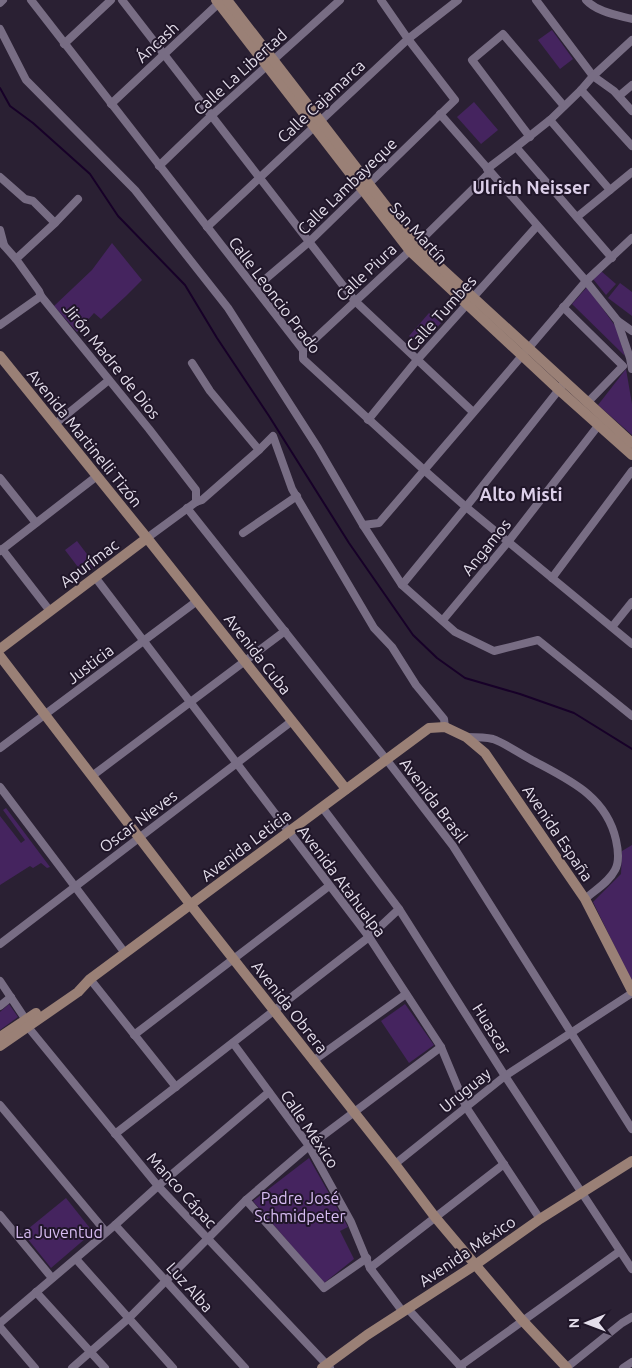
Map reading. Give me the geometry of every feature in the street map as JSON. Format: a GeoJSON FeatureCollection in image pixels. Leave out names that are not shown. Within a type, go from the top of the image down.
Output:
{"type":"FeatureCollection","features":[{"type":"Feature","properties":{"kind":"street"},"geometry":{"type":"LineString","coordinates":[[0,3],[3,0]]}},
{"type":"Feature","properties":{"kind":"street","name":"Calle Leoncio Prado"},"geometry":{"type":"LineString","coordinates":[[31,0],[303,350],[303,359],[466,507],[632,644]]}},
{"type":"Feature","properties":{"kind":"street"},"geometry":{"type":"LineString","coordinates":[[64,44],[111,0]]}},
{"type":"Feature","properties":{"kind":"street"},"geometry":{"type":"LineString","coordinates":[[122,0],[355,302],[473,412]]}},
{"type":"Feature","properties":{"kind":"street","name":"Calle La Libertad"},"geometry":{"type":"LineString","coordinates":[[159,166],[211,116],[340,0]]}},
{"type":"Feature","properties":{"kind":"street"},"geometry":{"type":"LineString","coordinates":[[381,0],[408,39]]}},
{"type":"Feature","properties":{"kind":"street","name":"Calle Cajamarca"},"geometry":{"type":"LineString","coordinates":[[207,227],[408,39],[458,0]]}},
{"type":"Feature","properties":{"kind":"street"},"geometry":{"type":"LineString","coordinates":[[536,0],[593,76],[614,90],[632,111]]}},
{"type":"Feature","properties":{"kind":"street"},"geometry":{"type":"LineString","coordinates":[[586,0],[596,8],[632,19]]}},
{"type":"Feature","properties":{"kind":"street","name":"Áncash"},"geometry":{"type":"LineString","coordinates":[[111,104],[221,1]]}},
{"type":"Feature","properties":{"kind":"street","name":"San Martín"},"geometry":{"type":"LineString","coordinates":[[221,1],[413,248],[601,422],[632,455]]}},
{"type":"Feature","properties":{"kind":"street"},"geometry":{"type":"LineString","coordinates":[[0,29],[26,80],[135,190],[228,308],[318,448],[402,585],[455,632],[494,651],[538,640],[632,716]]}},
{"type":"Feature","properties":{"kind":"street"},"geometry":{"type":"LineString","coordinates":[[530,136],[472,60],[503,34],[564,106]]}},
{"type":"Feature","properties":{"kind":"street","name":"Calle Lambayeque"},"geometry":{"type":"LineString","coordinates":[[255,288],[309,242],[455,100],[408,39]]}},
{"type":"Feature","properties":{"kind":"street","name":"Calle Piura"},"geometry":{"type":"LineString","coordinates":[[303,350],[413,248],[489,171],[550,120],[632,40]]}},
{"type":"Feature","properties":{"kind":"street"},"geometry":{"type":"LineString","coordinates":[[619,96],[632,85]]}},
{"type":"Feature","properties":{"kind":"street"},"geometry":{"type":"LineString","coordinates":[[581,90],[632,146]]}},
{"type":"Feature","properties":{"kind":"street"},"geometry":{"type":"LineString","coordinates":[[440,114],[586,281],[617,320],[632,331]]}},
{"type":"Feature","properties":{"kind":"street"},"geometry":{"type":"LineString","coordinates":[[550,120],[610,190]]}},
{"type":"Feature","properties":{"kind":"street"},"geometry":{"type":"LineString","coordinates":[[516,147],[612,258]]}},
{"type":"Feature","properties":{"kind":"street"},"geometry":{"type":"LineString","coordinates":[[577,217],[632,172]]}},
{"type":"Feature","properties":{"kind":"street"},"geometry":{"type":"LineString","coordinates":[[0,176],[25,198],[33,201],[56,223]]}},
{"type":"Feature","properties":{"kind":"street"},"geometry":{"type":"LineString","coordinates":[[16,259],[56,223],[78,199]]}},
{"type":"Feature","properties":{"kind":"street","name":"Calle Tumbes"},"geometry":{"type":"LineString","coordinates":[[368,420],[417,360],[537,226]]}},
{"type":"Feature","properties":{"kind":"street"},"geometry":{"type":"LineString","coordinates":[[0,230],[1,245]]}},
{"type":"Feature","properties":{"kind":"street"},"geometry":{"type":"LineString","coordinates":[[364,525],[379,523],[586,281],[632,238]]}},
{"type":"Feature","properties":{"kind":"street","name":"Jirón Madre de Dios"},"geometry":{"type":"LineString","coordinates":[[1,245],[16,259],[41,296],[196,490],[196,502]]}},
{"type":"Feature","properties":{"kind":"street"},"geometry":{"type":"LineString","coordinates":[[0,325],[41,296]]}},
{"type":"Feature","properties":{"kind":"street"},"geometry":{"type":"LineString","coordinates":[[563,307],[623,366],[586,403]]}},
{"type":"Feature","properties":{"kind":"street"},"geometry":{"type":"LineString","coordinates":[[617,320],[632,369]]}},
{"type":"Feature","properties":{"kind":"street","name":"Avenida Martinelli Tizón"},"geometry":{"type":"LineString","coordinates":[[0,356],[147,538]]}},
{"type":"Feature","properties":{"kind":"street"},"geometry":{"type":"LineString","coordinates":[[192,363],[210,391],[259,450]]}},
{"type":"Feature","properties":{"kind":"street"},"geometry":{"type":"LineString","coordinates":[[55,424],[109,380]]}},
{"type":"Feature","properties":{"kind":"street"},"geometry":{"type":"LineString","coordinates":[[402,585],[562,386]]}},
{"type":"Feature","properties":{"kind":"street","name":"San Martín"},"geometry":{"type":"LineString","coordinates":[[562,386],[586,403],[601,422],[632,443]]}},
{"type":"Feature","properties":{"kind":"street","name":"Angamos"},"geometry":{"type":"LineString","coordinates":[[443,620],[508,542],[601,422]]}},
{"type":"Feature","properties":{"kind":"street","name":"Apurímac"},"geometry":{"type":"LineString","coordinates":[[0,649],[187,508],[202,500],[273,436],[292,489],[297,496]]}},
{"type":"Feature","properties":{"kind":"street"},"geometry":{"type":"LineString","coordinates":[[552,578],[632,470]]}},
{"type":"Feature","properties":{"kind":"street"},"geometry":{"type":"LineString","coordinates":[[50,611],[1,550],[97,476]]}},
{"type":"Feature","properties":{"kind":"street"},"geometry":{"type":"LineString","coordinates":[[0,478],[36,523]]}},
{"type":"Feature","properties":{"kind":"street"},"geometry":{"type":"LineString","coordinates":[[243,533],[297,496],[374,628],[392,647],[416,685],[444,719],[445,727]]}},
{"type":"Feature","properties":{"kind":"street","name":"Avenida Brasil"},"geometry":{"type":"LineString","coordinates":[[187,508],[453,846],[632,1129]]}},
{"type":"Feature","properties":{"kind":"street","name":"Avenida Cuba"},"geometry":{"type":"LineString","coordinates":[[147,538],[346,789]]}},
{"type":"Feature","properties":{"kind":"street","name":"Avenida Atahualpa"},"geometry":{"type":"LineString","coordinates":[[95,577],[369,938],[441,1047],[466,1107],[540,1218]]}},
{"type":"Feature","properties":{"kind":"street","name":"Justicia"},"geometry":{"type":"LineString","coordinates":[[0,748],[197,601]]}},
{"type":"Feature","properties":{"kind":"street"},"geometry":{"type":"LineString","coordinates":[[612,627],[632,602]]}},
{"type":"Feature","properties":{"kind":"street"},"geometry":{"type":"LineString","coordinates":[[92,776],[285,632]]}},
{"type":"Feature","properties":{"kind":"street","name":"Avenida Obrera"},"geometry":{"type":"LineString","coordinates":[[0,656],[190,904],[435,1217],[522,1320],[566,1368]]}},
{"type":"Feature","properties":{"kind":"street","name":"Oscar Nieves"},"geometry":{"type":"LineString","coordinates":[[0,944],[292,721]]}},
{"type":"Feature","properties":{"kind":"street","name":"Avenida España"},"geometry":{"type":"LineString","coordinates":[[428,728],[445,727],[466,737],[485,753],[585,898],[632,992]]}},
{"type":"Feature","properties":{"kind":"street","name":"Avenida Leticia"},"geometry":{"type":"LineString","coordinates":[[0,1037],[28,1023],[78,992],[86,982],[428,728]]}},
{"type":"Feature","properties":{"kind":"street"},"geometry":{"type":"LineString","coordinates":[[466,737],[494,740],[573,783],[587,792],[598,804],[609,820],[614,833],[618,852],[616,868],[610,877],[585,898]]}},
{"type":"Feature","properties":{"kind":"street"},"geometry":{"type":"LineString","coordinates":[[485,753],[494,740]]}},
{"type":"Feature","properties":{"kind":"street"},"geometry":{"type":"LineString","coordinates":[[0,787],[125,953]]}},
{"type":"Feature","properties":{"kind":"street","name":"Huascar"},"geometry":{"type":"LineString","coordinates":[[322,807],[399,909],[505,1076],[632,1269]]}},
{"type":"Feature","properties":{"kind":"street"},"geometry":{"type":"LineString","coordinates":[[134,1035],[329,886]]}},
{"type":"Feature","properties":{"kind":"street"},"geometry":{"type":"LineString","coordinates":[[115,1134],[369,938],[399,909]]}},
{"type":"Feature","properties":{"kind":"street","name":"Manco Cápac"},"geometry":{"type":"LineString","coordinates":[[0,981],[28,1023],[158,1186],[326,1367]]}},
{"type":"Feature","properties":{"kind":"street"},"geometry":{"type":"LineString","coordinates":[[86,982],[134,1035],[176,1087]]}},
{"type":"Feature","properties":{"kind":"street","name":"Uruguay"},"geometry":{"type":"LineString","coordinates":[[395,1164],[505,1076],[632,992]]}},
{"type":"Feature","properties":{"kind":"street"},"geometry":{"type":"LineString","coordinates":[[313,1061],[406,994]]}},
{"type":"Feature","properties":{"kind":"street"},"geometry":{"type":"LineString","coordinates":[[0,1006],[11,997]]}},
{"type":"Feature","properties":{"kind":"street","name":"Avenida Leticia"},"geometry":{"type":"LineString","coordinates":[[0,1046],[28,1023]]}},
{"type":"Feature","properties":{"kind":"street","name":"Calle México"},"geometry":{"type":"LineString","coordinates":[[232,1043],[309,1146],[351,1222],[370,1268],[406,1310],[461,1367]]}},
{"type":"Feature","properties":{"kind":"street"},"geometry":{"type":"LineString","coordinates":[[72,1368],[129,1318],[246,1200],[309,1146],[441,1047]]}},
{"type":"Feature","properties":{"kind":"street"},"geometry":{"type":"LineString","coordinates":[[0,1323],[269,1092]]}},
{"type":"Feature","properties":{"kind":"street"},"geometry":{"type":"LineString","coordinates":[[0,1105],[106,1232]]}},
{"type":"Feature","properties":{"kind":"street","name":"Avenida México"},"geometry":{"type":"LineString","coordinates":[[326,1367],[367,1335],[475,1265],[540,1218],[632,1160]]}},
{"type":"Feature","properties":{"kind":"street"},"geometry":{"type":"LineString","coordinates":[[370,1268],[504,1164]]}},
{"type":"Feature","properties":{"kind":"street"},"geometry":{"type":"LineString","coordinates":[[246,1200],[324,1288],[366,1258]]}},
{"type":"Feature","properties":{"kind":"street"},"geometry":{"type":"LineString","coordinates":[[0,1216],[52,1278]]}},
{"type":"Feature","properties":{"kind":"street","name":"Luz Alba"},"geometry":{"type":"LineString","coordinates":[[115,1225],[245,1368]]}},
{"type":"Feature","properties":{"kind":"street"},"geometry":{"type":"LineString","coordinates":[[461,1367],[522,1320],[620,1251]]}},
{"type":"Feature","properties":{"kind":"street"},"geometry":{"type":"LineString","coordinates":[[76,1259],[173,1368]]}},
{"type":"Feature","properties":{"kind":"street"},"geometry":{"type":"LineString","coordinates":[[36,1292],[105,1368]]}},
{"type":"Feature","properties":{"kind":"street"},"geometry":{"type":"LineString","coordinates":[[566,1368],[632,1317]]}},
{"type":"Feature","properties":{"kind":"street"},"geometry":{"type":"LineString","coordinates":[[0,1327],[35,1368]]}},
{"type":"Feature","properties":{"kind":"street"},"geometry":{"type":"LineString","coordinates":[[623,1368],[632,1362]]}},
{"type":"Feature","properties":{"kind":"green space"},"geometry":{"type":"Polygon","coordinates":[[[552,30],[573,59],[560,69],[538,40],[552,30]]]}},
{"type":"Feature","properties":{"kind":"green space"},"geometry":{"type":"Polygon","coordinates":[[[474,102],[498,130],[481,144],[457,117],[474,102]]]}},
{"type":"Feature","properties":{"kind":"green space"},"geometry":{"type":"Polygon","coordinates":[[[112,243],[142,280],[101,319],[94,313],[77,332],[54,306],[92,270],[112,243]]]}},
{"type":"Feature","properties":{"kind":"green space"},"geometry":{"type":"Polygon","coordinates":[[[601,271],[616,284],[606,295],[593,279],[601,271]]]}},
{"type":"Feature","properties":{"kind":"green space"},"geometry":{"type":"Polygon","coordinates":[[[620,283],[632,292],[632,316],[608,298],[620,283]]]}},
{"type":"Feature","properties":{"kind":"green space"},"geometry":{"type":"Polygon","coordinates":[[[587,287],[616,327],[625,356],[572,304],[587,287]]]}},
{"type":"Feature","properties":{"kind":"green space"},"geometry":{"type":"Polygon","coordinates":[[[429,313],[441,323],[421,346],[409,336],[429,313]]]}},
{"type":"Feature","properties":{"kind":"green space"},"geometry":{"type":"Polygon","coordinates":[[[626,369],[632,404],[632,435],[598,405],[626,369]]]}},
{"type":"Feature","properties":{"kind":"green space"},"geometry":{"type":"Polygon","coordinates":[[[77,541],[96,566],[84,575],[65,550],[77,541]]]}},
{"type":"Feature","properties":{"kind":"green space"},"geometry":{"type":"Polygon","coordinates":[[[6,808],[50,867],[47,868],[41,863],[33,868],[30,866],[0,885],[0,816],[21,843],[25,840],[3,810],[6,808]]]}},
{"type":"Feature","properties":{"kind":"green space"},"geometry":{"type":"Polygon","coordinates":[[[632,845],[632,982],[593,902],[621,874],[622,851],[632,845]]]}},
{"type":"Feature","properties":{"kind":"green space"},"geometry":{"type":"Polygon","coordinates":[[[9,1004],[18,1017],[0,1030],[0,1012],[9,1004]]]}},
{"type":"Feature","properties":{"kind":"green space"},"geometry":{"type":"Polygon","coordinates":[[[405,1004],[434,1045],[409,1063],[381,1021],[405,1004]]]}},
{"type":"Feature","properties":{"kind":"green space","name":"Padre José Schmidpeter"},"geometry":{"type":"Polygon","coordinates":[[[309,1158],[348,1227],[340,1231],[354,1259],[324,1283],[253,1201],[309,1158]]]}},
{"type":"Feature","properties":{"kind":"green space","name":"La Juventud"},"geometry":{"type":"Polygon","coordinates":[[[66,1198],[93,1232],[51,1268],[23,1233],[66,1198]]]}},
{"type":"Feature","properties":{"kind":"waterway"},"geometry":{"type":"LineString","coordinates":[[0,88],[10,106],[33,123],[90,174],[118,216],[185,285],[349,543],[413,635],[437,658],[465,678],[520,694],[574,713],[632,749]]}},
{"type":"Feature","properties":{"kind":"district","name":"Ulrich Neisser"},"geometry":{"type":"Point","coordinates":[531,187]}},
{"type":"Feature","properties":{"kind":"district","name":"Alto Misti"},"geometry":{"type":"Point","coordinates":[521,494]}}]}
